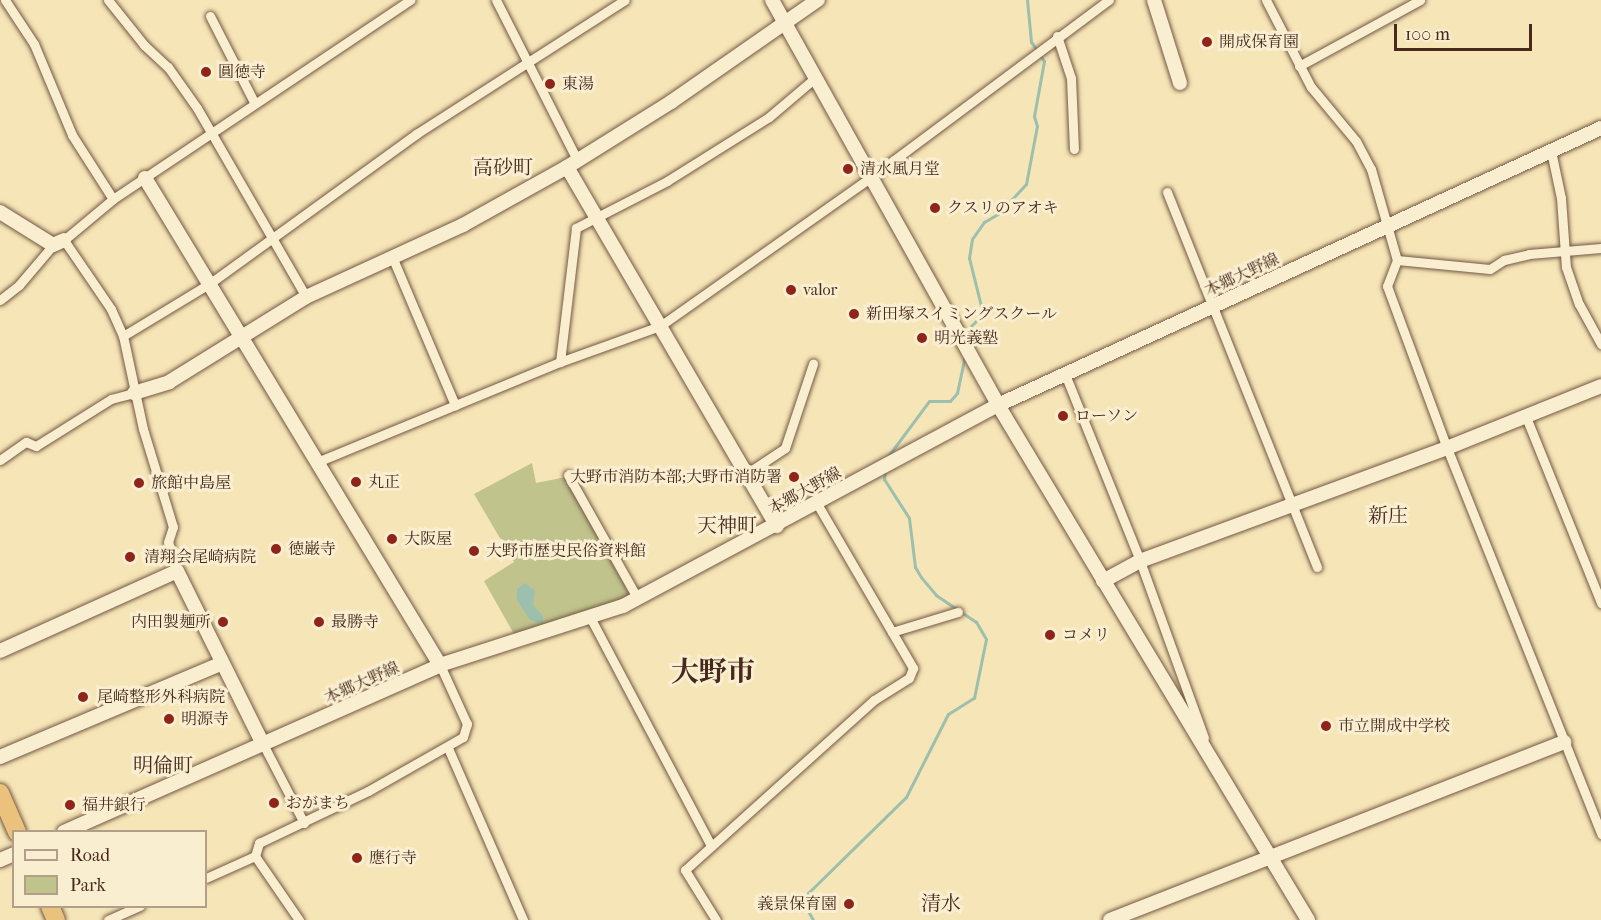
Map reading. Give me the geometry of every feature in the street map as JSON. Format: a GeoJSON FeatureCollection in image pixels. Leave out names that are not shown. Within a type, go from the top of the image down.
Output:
{"type":"FeatureCollection","features":[{"type":"Feature","properties":{"kind":"highway"},"geometry":{"type":"LineString","coordinates":[[0,793],[17,830]]}},
{"type":"Feature","properties":{"kind":"street"},"geometry":{"type":"LineString","coordinates":[[5,0],[33,44],[72,135],[113,199]]}},
{"type":"Feature","properties":{"kind":"street"},"geometry":{"type":"LineString","coordinates":[[108,0],[144,45],[168,67],[306,297]]}},
{"type":"Feature","properties":{"kind":"street"},"geometry":{"type":"LineString","coordinates":[[0,300],[19,285],[58,243],[113,199],[254,102],[410,0]]}},
{"type":"Feature","properties":{"kind":"street"},"geometry":{"type":"LineString","coordinates":[[496,0],[527,60],[596,217],[777,526]]}},
{"type":"Feature","properties":{"kind":"street"},"geometry":{"type":"LineString","coordinates":[[123,336],[209,284],[353,176],[527,60],[625,0]]}},
{"type":"Feature","properties":{"kind":"street"},"geometry":{"type":"LineString","coordinates":[[772,0],[998,405],[1308,920]]}},
{"type":"Feature","properties":{"kind":"street"},"geometry":{"type":"LineString","coordinates":[[0,460],[26,442],[36,446],[111,399],[169,382],[306,297],[393,259],[572,163],[671,102],[818,0]]}},
{"type":"Feature","properties":{"kind":"street"},"geometry":{"type":"LineString","coordinates":[[317,462],[561,362],[660,326],[870,178],[1108,0]]}},
{"type":"Feature","properties":{"kind":"street"},"geometry":{"type":"LineString","coordinates":[[1154,0],[1180,84]]}},
{"type":"Feature","properties":{"kind":"street"},"geometry":{"type":"LineString","coordinates":[[1266,0],[1299,66],[1323,105],[1356,141],[1371,169],[1397,260],[1387,286],[1447,448],[1601,834]]}},
{"type":"Feature","properties":{"kind":"street"},"geometry":{"type":"LineString","coordinates":[[1299,66],[1420,0]]}},
{"type":"Feature","properties":{"kind":"street"},"geometry":{"type":"LineString","coordinates":[[210,16],[254,102]]}},
{"type":"Feature","properties":{"kind":"street"},"geometry":{"type":"LineString","coordinates":[[1057,36],[1071,78],[1074,149]]}},
{"type":"Feature","properties":{"kind":"street"},"geometry":{"type":"LineString","coordinates":[[561,362],[576,228],[667,181],[769,117],[815,78]]}},
{"type":"Feature","properties":{"kind":"street","name":"本郷大野線"},"geometry":{"type":"LineString","coordinates":[[66,830],[440,665],[591,620],[638,599],[998,405],[1601,128]]}},
{"type":"Feature","properties":{"kind":"street"},"geometry":{"type":"LineString","coordinates":[[1551,151],[1561,198],[1566,267],[1579,304],[1601,344]]}},
{"type":"Feature","properties":{"kind":"street"},"geometry":{"type":"LineString","coordinates":[[145,178],[440,665],[467,724],[463,737],[448,748],[304,823],[259,843],[255,856],[207,878]]}},
{"type":"Feature","properties":{"kind":"street"},"geometry":{"type":"LineString","coordinates":[[1167,192],[1317,567]]}},
{"type":"Feature","properties":{"kind":"street"},"geometry":{"type":"LineString","coordinates":[[0,212],[58,243],[111,309],[123,336],[134,393],[173,527],[168,542],[177,571],[304,823]]}},
{"type":"Feature","properties":{"kind":"street"},"geometry":{"type":"LineString","coordinates":[[1397,260],[1490,269],[1504,260],[1566,250],[1601,248]]}},
{"type":"Feature","properties":{"kind":"street"},"geometry":{"type":"LineString","coordinates":[[393,259],[455,405]]}},
{"type":"Feature","properties":{"kind":"street"},"geometry":{"type":"LineString","coordinates":[[746,474],[784,448],[813,364]]}},
{"type":"Feature","properties":{"kind":"street"},"geometry":{"type":"LineString","coordinates":[[1065,374],[1140,561],[1210,754]]}},
{"type":"Feature","properties":{"kind":"street"},"geometry":{"type":"LineString","coordinates":[[1103,581],[1140,561],[1447,448],[1601,386]]}},
{"type":"Feature","properties":{"kind":"street"},"geometry":{"type":"LineString","coordinates":[[1526,417],[1601,603]]}},
{"type":"Feature","properties":{"kind":"street"},"geometry":{"type":"LineString","coordinates":[[568,475],[638,599]]}},
{"type":"Feature","properties":{"kind":"street"},"geometry":{"type":"LineString","coordinates":[[716,920],[685,870],[874,700],[909,678],[913,668],[816,504]]}},
{"type":"Feature","properties":{"kind":"street"},"geometry":{"type":"LineString","coordinates":[[0,651],[177,571]]}},
{"type":"Feature","properties":{"kind":"street"},"geometry":{"type":"LineString","coordinates":[[892,632],[957,612]]}},
{"type":"Feature","properties":{"kind":"street"},"geometry":{"type":"LineString","coordinates":[[591,620],[711,846]]}},
{"type":"Feature","properties":{"kind":"street"},"geometry":{"type":"LineString","coordinates":[[0,757],[222,663]]}},
{"type":"Feature","properties":{"kind":"street"},"geometry":{"type":"LineString","coordinates":[[1110,920],[1564,742]]}},
{"type":"Feature","properties":{"kind":"street"},"geometry":{"type":"LineString","coordinates":[[448,748],[523,920]]}},
{"type":"Feature","properties":{"kind":"street"},"geometry":{"type":"LineString","coordinates":[[255,856],[299,920]]}},
{"type":"Feature","properties":{"kind":"street"},"geometry":{"type":"LineString","coordinates":[[108,920],[135,908]]}},
{"type":"Feature","properties":{"kind":"green space"},"geometry":{"type":"Polygon","coordinates":[[[532,463],[536,483],[566,477],[631,597],[514,634],[484,581],[514,562],[474,494],[532,463]]]}},
{"type":"Feature","properties":{"kind":"shaded area"},"geometry":{"type":"Polygon","coordinates":[[[525,583],[535,591],[533,605],[543,616],[543,624],[530,620],[517,600],[517,589],[525,583]]]}},
{"type":"Feature","properties":{"kind":"waterway"},"geometry":{"type":"LineString","coordinates":[[968,340],[971,326],[983,314],[969,258],[972,239],[984,222],[998,214],[1026,184],[1037,126],[1034,116],[1044,61],[1031,42],[1027,0]]}},
{"type":"Feature","properties":{"kind":"waterway"},"geometry":{"type":"LineString","coordinates":[[886,459],[929,401],[950,401],[957,393],[965,355]]}},
{"type":"Feature","properties":{"kind":"waterway"},"geometry":{"type":"LineString","coordinates":[[813,920],[807,909],[808,893],[906,797],[948,714],[974,698],[986,639],[976,622],[936,595],[921,577],[915,567],[909,518],[884,479],[885,471]]}},
{"type":"Feature","properties":{"kind":"place","name":"開成保育園"},"geometry":{"type":"Point","coordinates":[1207,42]}},
{"type":"Feature","properties":{"kind":"place","name":"圓徳寺"},"geometry":{"type":"Point","coordinates":[206,72]}},
{"type":"Feature","properties":{"kind":"place","name":"東湯"},"geometry":{"type":"Point","coordinates":[550,84]}},
{"type":"Feature","properties":{"kind":"place","name":"清水風月堂"},"geometry":{"type":"Point","coordinates":[848,169]}},
{"type":"Feature","properties":{"kind":"place","name":"クスリのアオキ"},"geometry":{"type":"Point","coordinates":[935,208]}},
{"type":"Feature","properties":{"kind":"place","name":"valor"},"geometry":{"type":"Point","coordinates":[791,290]}},
{"type":"Feature","properties":{"kind":"place","name":"新田塚スイミングスクール"},"geometry":{"type":"Point","coordinates":[854,314]}},
{"type":"Feature","properties":{"kind":"place","name":"明光義塾"},"geometry":{"type":"Point","coordinates":[922,338]}},
{"type":"Feature","properties":{"kind":"place","name":"ローソン"},"geometry":{"type":"Point","coordinates":[1063,416]}},
{"type":"Feature","properties":{"kind":"place","name":"大野市消防本部;大野市消防署"},"geometry":{"type":"Point","coordinates":[794,477]}},
{"type":"Feature","properties":{"kind":"place","name":"丸正"},"geometry":{"type":"Point","coordinates":[356,482]}},
{"type":"Feature","properties":{"kind":"place","name":"旅館中島屋"},"geometry":{"type":"Point","coordinates":[139,483]}},
{"type":"Feature","properties":{"kind":"place","name":"大阪屋"},"geometry":{"type":"Point","coordinates":[392,539]}},
{"type":"Feature","properties":{"kind":"place","name":"徳巌寺"},"geometry":{"type":"Point","coordinates":[276,549]}},
{"type":"Feature","properties":{"kind":"place","name":"大野市歴史民俗資料館"},"geometry":{"type":"Point","coordinates":[474,551]}},
{"type":"Feature","properties":{"kind":"place","name":"清翔会尾崎病院"},"geometry":{"type":"Point","coordinates":[130,557]}},
{"type":"Feature","properties":{"kind":"place","name":"内田製麺所"},"geometry":{"type":"Point","coordinates":[223,622]}},
{"type":"Feature","properties":{"kind":"place","name":"最勝寺"},"geometry":{"type":"Point","coordinates":[319,622]}},
{"type":"Feature","properties":{"kind":"place","name":"コメリ"},"geometry":{"type":"Point","coordinates":[1050,635]}},
{"type":"Feature","properties":{"kind":"place","name":"尾崎整形外科病院"},"geometry":{"type":"Point","coordinates":[83,697]}},
{"type":"Feature","properties":{"kind":"place","name":"明源寺"},"geometry":{"type":"Point","coordinates":[169,719]}},
{"type":"Feature","properties":{"kind":"place","name":"市立開成中学校"},"geometry":{"type":"Point","coordinates":[1326,726]}},
{"type":"Feature","properties":{"kind":"place","name":"おがまち"},"geometry":{"type":"Point","coordinates":[274,803]}},
{"type":"Feature","properties":{"kind":"place","name":"福井銀行"},"geometry":{"type":"Point","coordinates":[70,805]}},
{"type":"Feature","properties":{"kind":"place","name":"應行寺"},"geometry":{"type":"Point","coordinates":[357,858]}},
{"type":"Feature","properties":{"kind":"place","name":"義景保育園"},"geometry":{"type":"Point","coordinates":[849,904]}},
{"type":"Feature","properties":{"kind":"district","name":"高砂町"},"geometry":{"type":"Point","coordinates":[503,167]}},
{"type":"Feature","properties":{"kind":"district","name":"新庄"},"geometry":{"type":"Point","coordinates":[1388,515]}},
{"type":"Feature","properties":{"kind":"district","name":"天神町"},"geometry":{"type":"Point","coordinates":[727,525]}},
{"type":"Feature","properties":{"kind":"district","name":"大野市"},"geometry":{"type":"Point","coordinates":[713,672]}},
{"type":"Feature","properties":{"kind":"district","name":"明倫町"},"geometry":{"type":"Point","coordinates":[163,765]}},
{"type":"Feature","properties":{"kind":"district","name":"清水"},"geometry":{"type":"Point","coordinates":[941,903]}}]}
